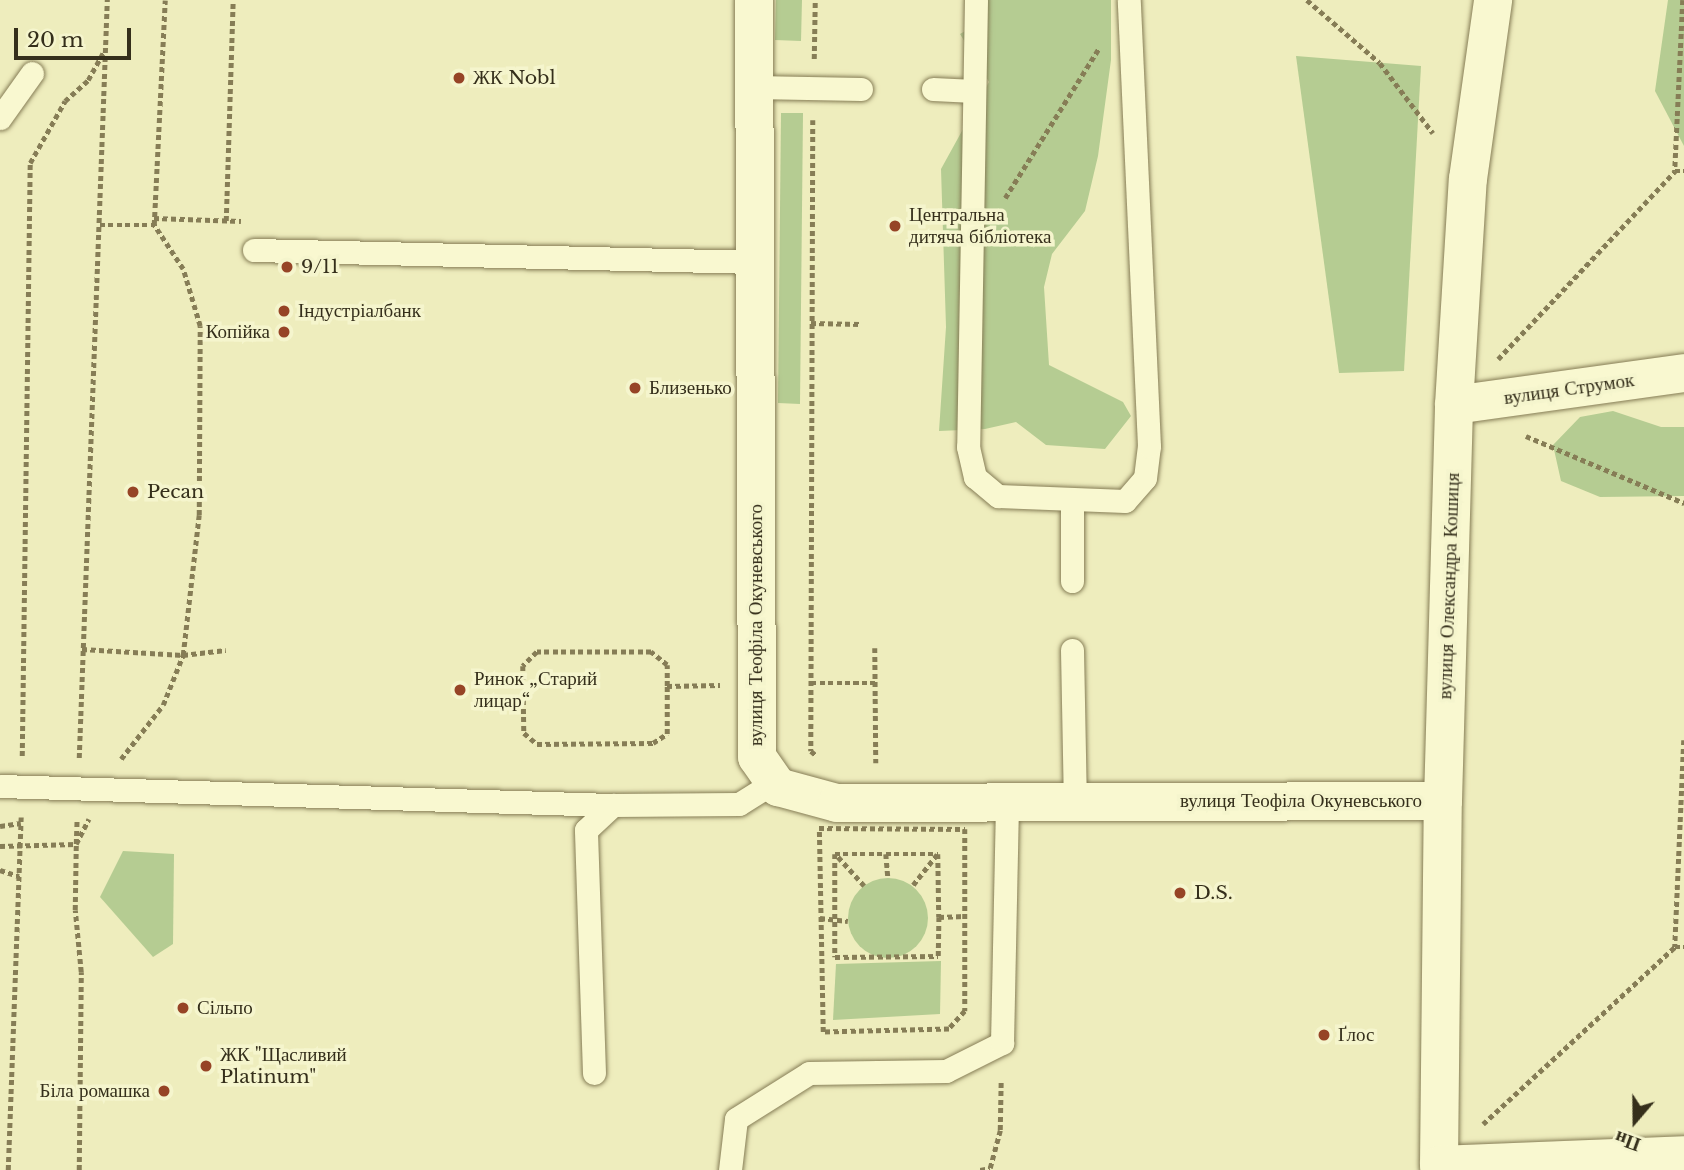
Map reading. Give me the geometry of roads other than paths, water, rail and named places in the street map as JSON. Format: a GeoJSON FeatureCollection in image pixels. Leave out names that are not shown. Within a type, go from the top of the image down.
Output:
{"type":"FeatureCollection","features":[{"type":"Feature","properties":{"kind":"street","name":"вулиця Теофіла Окуневського"},"geometry":{"type":"LineString","coordinates":[[754,0],[757,757],[774,782],[837,803],[1443,801]]}},
{"type":"Feature","properties":{"kind":"street","name":"вулиця Олександра Кошиця"},"geometry":{"type":"LineString","coordinates":[[1436,1168],[1454,405],[1468,179],[1493,0]]}},
{"type":"Feature","properties":{"kind":"street","name":"вулиця Струмок"},"geometry":{"type":"LineString","coordinates":[[1454,405],[1684,373]]}},
{"type":"Feature","properties":{"kind":"street"},"geometry":{"type":"LineString","coordinates":[[1436,1168],[1684,1155]]}},
{"type":"Feature","properties":{"kind":"lane"},"geometry":{"type":"LineString","coordinates":[[976,0],[968,447],[975,477],[998,496],[1072,501],[1125,501],[1146,478],[1149,446],[1129,0]]}},
{"type":"Feature","properties":{"kind":"lane"},"geometry":{"type":"LineString","coordinates":[[0,118],[32,73]]}},
{"type":"Feature","properties":{"kind":"lane"},"geometry":{"type":"LineString","coordinates":[[754,87],[862,89]]}},
{"type":"Feature","properties":{"kind":"lane"},"geometry":{"type":"LineString","coordinates":[[933,89],[974,91]]}},
{"type":"Feature","properties":{"kind":"lane"},"geometry":{"type":"LineString","coordinates":[[254,250],[754,262]]}},
{"type":"Feature","properties":{"kind":"lane"},"geometry":{"type":"LineString","coordinates":[[1072,501],[1072,581]]}},
{"type":"Feature","properties":{"kind":"lane"},"geometry":{"type":"LineString","coordinates":[[1072,650],[1075,801]]}},
{"type":"Feature","properties":{"kind":"lane"},"geometry":{"type":"LineString","coordinates":[[11,786],[613,805],[739,804],[774,782]]}},
{"type":"Feature","properties":{"kind":"lane"},"geometry":{"type":"LineString","coordinates":[[730,1170],[736,1119],[809,1073],[946,1071],[1002,1043],[1007,802]]}},
{"type":"Feature","properties":{"kind":"lane"},"geometry":{"type":"LineString","coordinates":[[594,1073],[586,830],[613,805]]}},
{"type":"Feature","properties":{"kind":"place","name":"ЖК Nobl"},"geometry":{"type":"Point","coordinates":[459,78]}},
{"type":"Feature","properties":{"kind":"place","name":"Центральна дитяча бібліотека"},"geometry":{"type":"Point","coordinates":[895,226]}},
{"type":"Feature","properties":{"kind":"place","name":"9/11"},"geometry":{"type":"Point","coordinates":[287,267]}},
{"type":"Feature","properties":{"kind":"place","name":"Індустріалбанк"},"geometry":{"type":"Point","coordinates":[284,311]}},
{"type":"Feature","properties":{"kind":"place","name":"Копійка"},"geometry":{"type":"Point","coordinates":[284,332]}},
{"type":"Feature","properties":{"kind":"place","name":"Близенько"},"geometry":{"type":"Point","coordinates":[635,388]}},
{"type":"Feature","properties":{"kind":"place","name":"Pecan"},"geometry":{"type":"Point","coordinates":[133,492]}},
{"type":"Feature","properties":{"kind":"place","name":"Ринок „Старий лицар“"},"geometry":{"type":"Point","coordinates":[460,690]}},
{"type":"Feature","properties":{"kind":"place","name":"D.S."},"geometry":{"type":"Point","coordinates":[1180,893]}},
{"type":"Feature","properties":{"kind":"place","name":"Сільпо"},"geometry":{"type":"Point","coordinates":[183,1008]}},
{"type":"Feature","properties":{"kind":"place","name":"Ґлос"},"geometry":{"type":"Point","coordinates":[1324,1035]}},
{"type":"Feature","properties":{"kind":"place","name":"ЖК \"Щасливий Platinum\""},"geometry":{"type":"Point","coordinates":[206,1066]}},
{"type":"Feature","properties":{"kind":"place","name":"Біла ромашка"},"geometry":{"type":"Point","coordinates":[164,1091]}}]}
